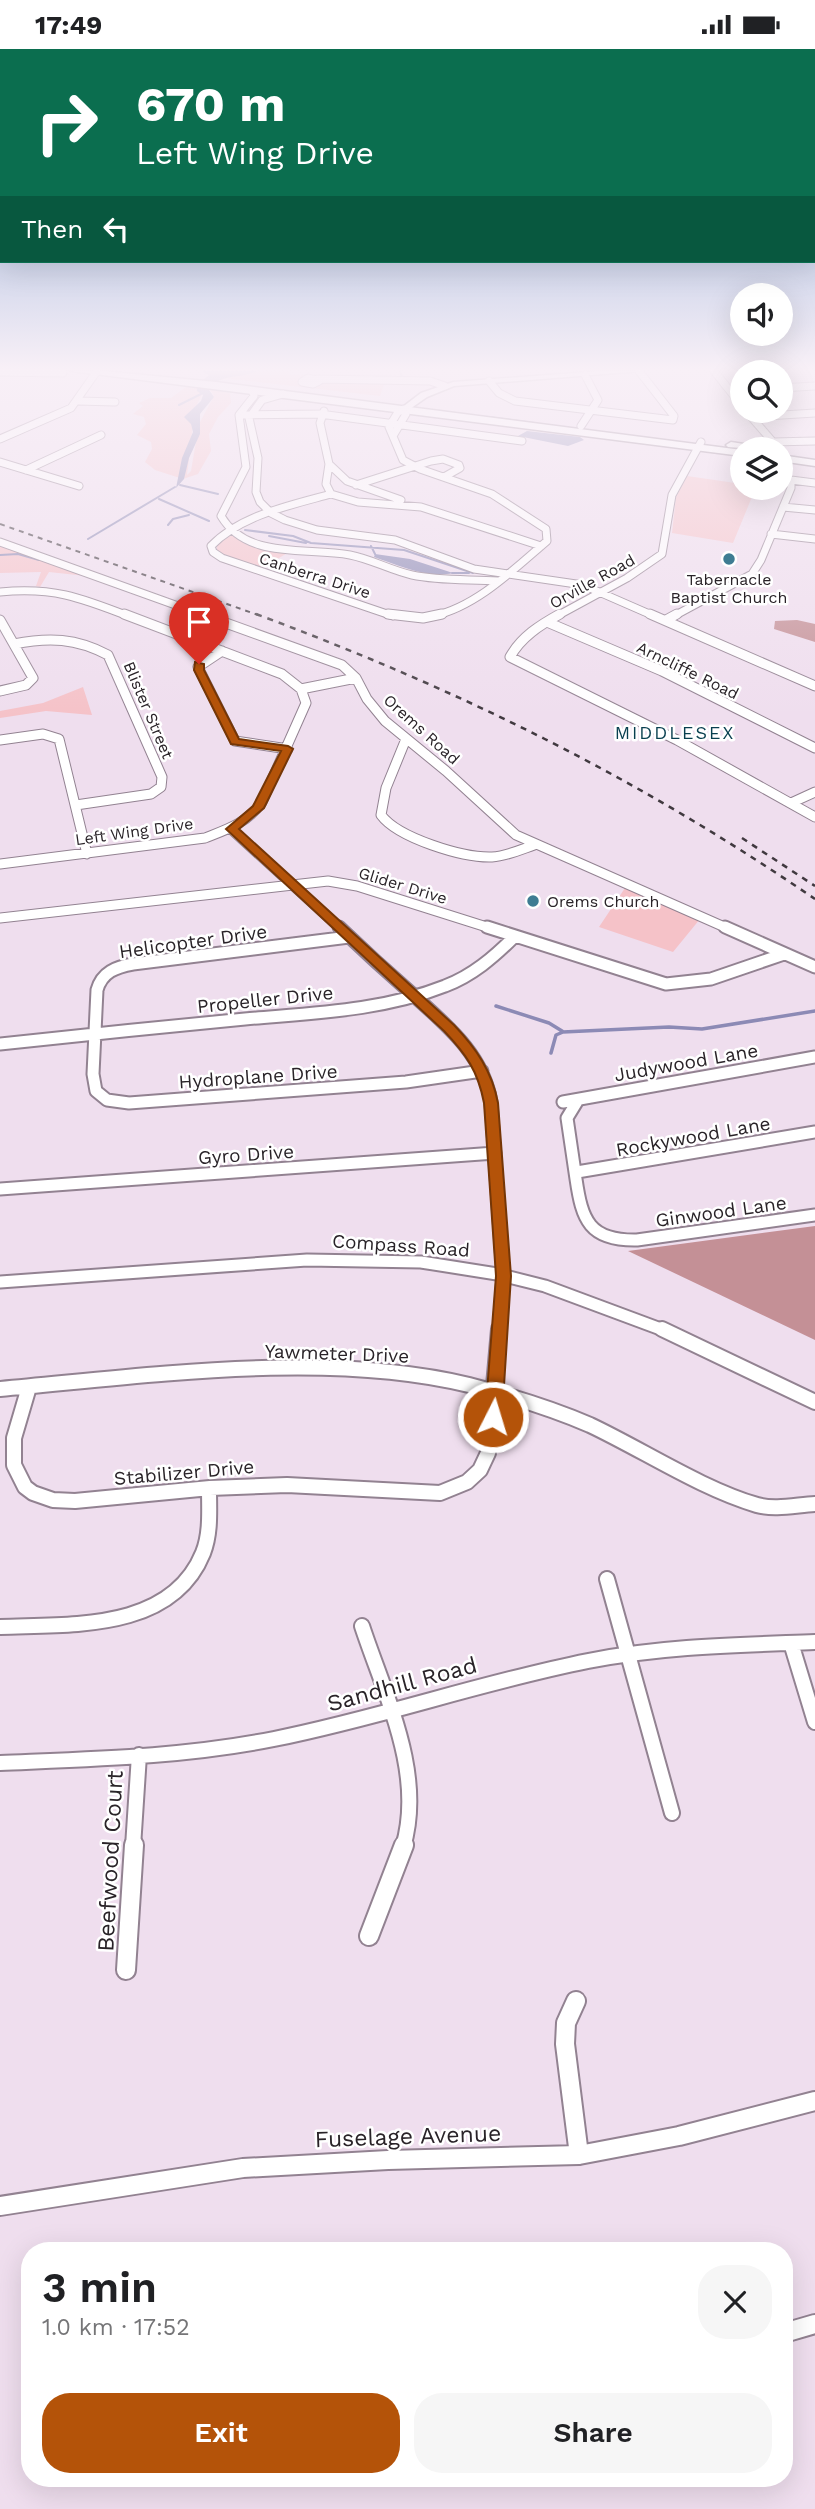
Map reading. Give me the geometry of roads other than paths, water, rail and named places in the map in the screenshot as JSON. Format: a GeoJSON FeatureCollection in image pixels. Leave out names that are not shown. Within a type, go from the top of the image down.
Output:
{"type":"FeatureCollection","features":[{"type":"Feature","properties":{"kind":"street"},"geometry":{"type":"LineString","coordinates":[[236,486],[221,516],[230,531],[267,546],[352,556],[416,576],[538,584],[600,593]]}},
{"type":"Feature","properties":{"kind":"street"},"geometry":{"type":"LineString","coordinates":[[256,486],[260,502],[271,513],[304,527],[396,540],[474,569],[583,585],[815,686]]}},
{"type":"Feature","properties":{"kind":"street"},"geometry":{"type":"LineString","coordinates":[[329,486],[331,493]]}},
{"type":"Feature","properties":{"kind":"street"},"geometry":{"type":"LineString","coordinates":[[358,486],[541,546]]}},
{"type":"Feature","properties":{"kind":"street"},"geometry":{"type":"LineString","coordinates":[[469,486],[492,494],[542,525],[549,538],[497,581]]}},
{"type":"Feature","properties":{"kind":"street","name":"Orville Road"},"geometry":{"type":"LineString","coordinates":[[676,486],[671,495],[662,554],[638,573],[547,622],[520,643],[510,657],[677,740],[792,803]]}},
{"type":"Feature","properties":{"kind":"street"},"geometry":{"type":"LineString","coordinates":[[230,531],[271,513],[331,493],[348,501],[421,507]]}},
{"type":"Feature","properties":{"kind":"street"},"geometry":{"type":"LineString","coordinates":[[386,503],[395,498]]}},
{"type":"Feature","properties":{"kind":"street"},"geometry":{"type":"LineString","coordinates":[[666,620],[752,574],[786,500]]}},
{"type":"Feature","properties":{"kind":"street"},"geometry":{"type":"LineString","coordinates":[[783,506],[815,510]]}},
{"type":"Feature","properties":{"kind":"street","name":"Canberra Drive"},"geometry":{"type":"LineString","coordinates":[[230,531],[218,537],[211,546],[213,552],[222,558],[393,616],[423,618],[453,612],[497,581]]}},
{"type":"Feature","properties":{"kind":"street"},"geometry":{"type":"LineString","coordinates":[[771,534],[815,539]]}},
{"type":"Feature","properties":{"kind":"street","name":"Orems Road"},"geometry":{"type":"LineString","coordinates":[[0,542],[347,668],[377,712],[459,782],[499,821],[534,845],[815,967]]}},
{"type":"Feature","properties":{"kind":"street"},"geometry":{"type":"LineString","coordinates":[[0,592],[33,589],[70,594],[282,674],[301,688],[356,678]]}},
{"type":"Feature","properties":{"kind":"street"},"geometry":{"type":"LineString","coordinates":[[0,620],[33,678],[26,685],[0,691]]}},
{"type":"Feature","properties":{"kind":"street","name":"Arncliffe Road"},"geometry":{"type":"LineString","coordinates":[[547,622],[662,671],[815,748]]}},
{"type":"Feature","properties":{"kind":"street","name":"Blister Street"},"geometry":{"type":"LineString","coordinates":[[14,644],[49,637],[64,638],[108,655],[162,777],[161,787],[151,794],[75,805]]}},
{"type":"Feature","properties":{"kind":"street"},"geometry":{"type":"LineString","coordinates":[[222,651],[198,667],[235,741],[288,749]]}},
{"type":"Feature","properties":{"kind":"street","name":"Left Wing Drive"},"geometry":{"type":"LineString","coordinates":[[0,864],[190,841],[232,829],[258,808],[288,749],[305,708],[301,688]]}},
{"type":"Feature","properties":{"kind":"street"},"geometry":{"type":"LineString","coordinates":[[0,740],[43,734],[58,739],[87,854]]}},
{"type":"Feature","properties":{"kind":"street"},"geometry":{"type":"LineString","coordinates":[[406,739],[381,804],[382,816],[388,825],[403,833],[474,856],[501,856],[534,845]]}},
{"type":"Feature","properties":{"kind":"street"},"geometry":{"type":"LineString","coordinates":[[792,803],[815,792]]}},
{"type":"Feature","properties":{"kind":"street"},"geometry":{"type":"LineString","coordinates":[[792,803],[815,817]]}},
{"type":"Feature","properties":{"kind":"street"},"geometry":{"type":"LineString","coordinates":[[232,829],[459,1038],[482,1070],[490,1094],[503,1276],[495,1392]]}},
{"type":"Feature","properties":{"kind":"street","name":"Glider Drive"},"geometry":{"type":"LineString","coordinates":[[0,918],[289,883],[328,881],[357,886],[666,984],[710,979],[784,954]]}},
{"type":"Feature","properties":{"kind":"street","name":"Helicopter Drive"},"geometry":{"type":"LineString","coordinates":[[96,1034],[98,982],[117,967],[349,937]]}},
{"type":"Feature","properties":{"kind":"street","name":"Propeller Drive"},"geometry":{"type":"LineString","coordinates":[[0,1044],[324,1012],[413,997],[469,975],[490,961],[514,937]]}},
{"type":"Feature","properties":{"kind":"street","name":"Hydroplane Drive"},"geometry":{"type":"LineString","coordinates":[[96,1034],[94,1087],[107,1100],[122,1103],[394,1083],[482,1070]]}},
{"type":"Feature","properties":{"kind":"street","name":"Judywood Lane"},"geometry":{"type":"LineString","coordinates":[[563,1102],[815,1057]]}},
{"type":"Feature","properties":{"kind":"street"},"geometry":{"type":"LineString","coordinates":[[577,1172],[567,1118],[578,1100]]}},
{"type":"Feature","properties":{"kind":"street","name":"Rockywood Lane"},"geometry":{"type":"LineString","coordinates":[[577,1172],[815,1132]]}},
{"type":"Feature","properties":{"kind":"street","name":"Gyro Drive"},"geometry":{"type":"LineString","coordinates":[[0,1189],[495,1153]]}},
{"type":"Feature","properties":{"kind":"street","name":"Ginwood Lane"},"geometry":{"type":"LineString","coordinates":[[577,1172],[581,1210],[586,1222],[607,1235],[631,1240],[815,1215]]}},
{"type":"Feature","properties":{"kind":"street","name":"Compass Road"},"geometry":{"type":"LineString","coordinates":[[0,1282],[320,1258],[427,1262],[550,1287],[626,1314],[815,1402]]}},
{"type":"Feature","properties":{"kind":"street","name":"Yawmeter Drive"},"geometry":{"type":"LineString","coordinates":[[0,1389],[208,1372],[307,1368],[404,1373],[531,1401],[575,1418],[758,1505],[777,1507],[815,1504]]}},
{"type":"Feature","properties":{"kind":"street","name":"Stabilizer Drive"},"geometry":{"type":"LineString","coordinates":[[29,1387],[11,1458],[18,1479],[31,1493],[54,1500],[69,1501],[247,1485],[312,1485],[440,1493],[473,1479],[486,1461],[491,1443],[495,1392]]}},
{"type":"Feature","properties":{"kind":"street"},"geometry":{"type":"LineString","coordinates":[[0,1627],[115,1619],[139,1612],[165,1599],[190,1575],[203,1553],[208,1533],[209,1489]]}},
{"type":"Feature","properties":{"kind":"street"},"geometry":{"type":"LineString","coordinates":[[607,1579],[672,1814]]}},
{"type":"Feature","properties":{"kind":"street"},"geometry":{"type":"LineString","coordinates":[[362,1626],[410,1786],[411,1813],[399,1856],[369,1936]]}},
{"type":"Feature","properties":{"kind":"street","name":"Sandhill Road"},"geometry":{"type":"LineString","coordinates":[[0,1763],[228,1747],[326,1728],[588,1661],[675,1647],[815,1642]]}},
{"type":"Feature","properties":{"kind":"street"},"geometry":{"type":"LineString","coordinates":[[791,1643],[815,1722]]}},
{"type":"Feature","properties":{"kind":"street","name":"Beefwood Court"},"geometry":{"type":"LineString","coordinates":[[126,1970],[139,1755]]}},
{"type":"Feature","properties":{"kind":"street"},"geometry":{"type":"LineString","coordinates":[[576,2001],[566,2023],[565,2044],[579,2155]]}},
{"type":"Feature","properties":{"kind":"street","name":"Fuselage Avenue"},"geometry":{"type":"LineString","coordinates":[[0,2207],[243,2168],[388,2160],[579,2155],[679,2136],[815,2101]]}},
{"type":"Feature","properties":{"kind":"street"},"geometry":{"type":"LineString","coordinates":[[793,2330],[815,2324]]}},
{"type":"Feature","properties":{"kind":"water"},"geometry":{"type":"Polygon","coordinates":[[[375,554],[410,559],[453,573],[433,574],[413,570],[374,557],[375,554]]]}},
{"type":"Feature","properties":{"kind":"waterway"},"geometry":{"type":"LineString","coordinates":[[183,486],[218,494]]}},
{"type":"Feature","properties":{"kind":"waterway"},"geometry":{"type":"LineString","coordinates":[[88,539],[175,487]]}},
{"type":"Feature","properties":{"kind":"waterway"},"geometry":{"type":"LineString","coordinates":[[159,499],[209,521]]}},
{"type":"Feature","properties":{"kind":"waterway"},"geometry":{"type":"LineString","coordinates":[[168,525],[173,519],[189,515]]}},
{"type":"Feature","properties":{"kind":"waterway"},"geometry":{"type":"LineString","coordinates":[[245,530],[293,536],[311,543],[372,548]]}},
{"type":"Feature","properties":{"kind":"waterway"},"geometry":{"type":"LineString","coordinates":[[269,536],[306,543]]}},
{"type":"Feature","properties":{"kind":"waterway"},"geometry":{"type":"LineString","coordinates":[[372,548],[404,550],[473,573]]}},
{"type":"Feature","properties":{"kind":"waterway"},"geometry":{"type":"LineString","coordinates":[[372,548],[375,554]]}},
{"type":"Feature","properties":{"kind":"waterway"},"geometry":{"type":"LineString","coordinates":[[0,555],[18,554],[39,560]]}},
{"type":"Feature","properties":{"kind":"waterway"},"geometry":{"type":"LineString","coordinates":[[452,573],[469,573]]}},
{"type":"Feature","properties":{"kind":"waterway"},"geometry":{"type":"LineString","coordinates":[[496,1006],[549,1023],[562,1031]]}},
{"type":"Feature","properties":{"kind":"waterway"},"geometry":{"type":"LineString","coordinates":[[551,1053],[556,1035],[563,1032],[669,1027],[702,1029],[815,1011]]}},
{"type":"Feature","properties":{"kind":"railway"},"geometry":{"type":"LineString","coordinates":[[0,524],[261,616]]}},
{"type":"Feature","properties":{"kind":"railway"},"geometry":{"type":"LineString","coordinates":[[256,614],[404,673],[544,739],[680,813],[815,899]]}},
{"type":"Feature","properties":{"kind":"railway"},"geometry":{"type":"LineString","coordinates":[[742,838],[815,886]]}},
{"type":"Feature","properties":{"kind":"place","name":"Tabernacle Baptist Church"},"geometry":{"type":"Point","coordinates":[729,559]}},
{"type":"Feature","properties":{"kind":"place","name":"Orems Church"},"geometry":{"type":"Point","coordinates":[533,901]}},
{"type":"Feature","properties":{"kind":"district","name":"MIDDLESEX"},"geometry":{"type":"Point","coordinates":[675,733]}}]}
